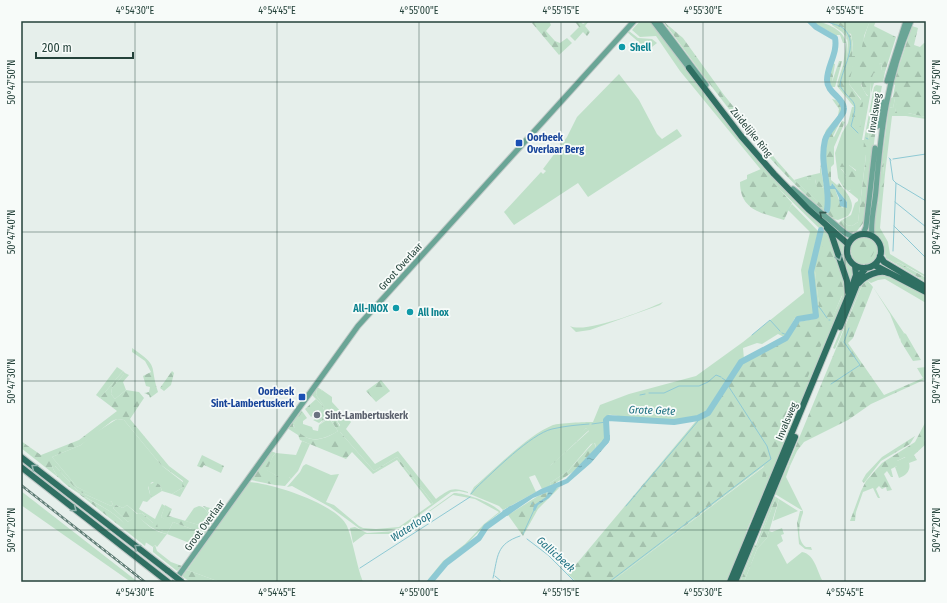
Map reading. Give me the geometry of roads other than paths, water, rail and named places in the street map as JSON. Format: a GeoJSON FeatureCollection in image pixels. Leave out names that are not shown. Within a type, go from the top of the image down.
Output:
{"type":"FeatureCollection","features":[{"type":"Feature","properties":{"kind":"highway","name":"Zuidelijke Ring"},"geometry":{"type":"LineString","coordinates":[[689,68],[760,159],[823,223],[848,244]]}},
{"type":"Feature","properties":{"kind":"highway"},"geometry":{"type":"LineString","coordinates":[[823,223],[831,233],[847,281],[847,298]]}},
{"type":"Feature","properties":{"kind":"highway"},"geometry":{"type":"LineString","coordinates":[[872,236],[863,234],[853,237],[848,244],[847,257],[855,266],[866,268],[874,265],[880,256],[884,262],[926,287]]}},
{"type":"Feature","properties":{"kind":"highway","name":"Invalsweg"},"geometry":{"type":"LineString","coordinates":[[872,236],[879,243],[880,256]]}},
{"type":"Feature","properties":{"kind":"highway"},"geometry":{"type":"LineString","coordinates":[[874,265],[926,292]]}},
{"type":"Feature","properties":{"kind":"highway","name":"Invalsweg"},"geometry":{"type":"LineString","coordinates":[[730,582],[847,298],[856,275],[855,266]]}},
{"type":"Feature","properties":{"kind":"highway","name":"Invalsweg"},"geometry":{"type":"LineString","coordinates":[[735,582],[861,274],[866,268]]}},
{"type":"Feature","properties":{"kind":"highway"},"geometry":{"type":"LineString","coordinates":[[857,286],[862,279],[881,271],[900,278]]}},
{"type":"Feature","properties":{"kind":"highway"},"geometry":{"type":"LineString","coordinates":[[21,457],[182,582]]}},
{"type":"Feature","properties":{"kind":"highway"},"geometry":{"type":"LineString","coordinates":[[21,468],[163,578],[172,582]]}},
{"type":"Feature","properties":{"kind":"main road","name":"Groot Overlaar"},"geometry":{"type":"LineString","coordinates":[[172,582],[358,326],[634,21]]}},
{"type":"Feature","properties":{"kind":"main road","name":"Zuidelijke Ring"},"geometry":{"type":"LineString","coordinates":[[653,21],[689,68]]}},
{"type":"Feature","properties":{"kind":"main road","name":"Zuidelijke Ring"},"geometry":{"type":"LineString","coordinates":[[658,21],[727,114],[762,157],[801,197],[853,237]]}},
{"type":"Feature","properties":{"kind":"main road","name":"Invalsweg"},"geometry":{"type":"LineString","coordinates":[[863,234],[866,227],[878,127],[886,85],[899,39],[906,21]]}},
{"type":"Feature","properties":{"kind":"main road","name":"Invalsweg"},"geometry":{"type":"LineString","coordinates":[[872,236],[878,150],[884,112],[894,65],[911,21]]}},
{"type":"Feature","properties":{"kind":"water"},"geometry":{"type":"Polygon","coordinates":[[[832,183],[847,202],[847,208],[840,206],[839,198],[835,189],[829,189],[827,185],[831,186],[832,183]]]}},
{"type":"Feature","properties":{"kind":"water"},"geometry":{"type":"Polygon","coordinates":[[[610,435],[609,442],[591,463],[568,483],[557,488],[549,498],[538,505],[535,511],[533,510],[534,505],[546,497],[548,492],[533,498],[507,516],[502,511],[541,489],[566,479],[604,439],[604,436],[610,435]]]}},
{"type":"Feature","properties":{"kind":"waterway","name":"Grote Gete"},"geometry":{"type":"LineString","coordinates":[[810,21],[816,27],[835,38],[836,44],[827,75],[827,80],[832,92],[841,101],[844,108],[842,115],[829,131],[825,140],[823,158],[828,192],[827,210]]}},
{"type":"Feature","properties":{"kind":"waterway"},"geometry":{"type":"LineString","coordinates":[[827,21],[842,27],[848,35],[850,42],[850,49],[840,86],[854,103],[855,110],[851,126],[858,133]]}},
{"type":"Feature","properties":{"kind":"waterway"},"geometry":{"type":"LineString","coordinates":[[893,159],[926,154]]}},
{"type":"Feature","properties":{"kind":"waterway"},"geometry":{"type":"LineString","coordinates":[[890,159],[893,180],[896,183],[893,251]]}},
{"type":"Feature","properties":{"kind":"waterway"},"geometry":{"type":"LineString","coordinates":[[896,183],[926,201]]}},
{"type":"Feature","properties":{"kind":"waterway"},"geometry":{"type":"LineString","coordinates":[[895,202],[926,227]]}},
{"type":"Feature","properties":{"kind":"waterway"},"geometry":{"type":"LineString","coordinates":[[894,226],[926,258]]}},
{"type":"Feature","properties":{"kind":"waterway","name":"Grote Gete"},"geometry":{"type":"LineString","coordinates":[[605,442],[607,439],[606,420],[608,418],[674,422],[698,418],[708,413],[741,362],[786,338],[798,319],[816,316],[811,272],[821,230]]}},
{"type":"Feature","properties":{"kind":"waterway"},"geometry":{"type":"LineString","coordinates":[[815,304],[827,318]]}},
{"type":"Feature","properties":{"kind":"waterway"},"geometry":{"type":"LineString","coordinates":[[752,335],[770,320],[780,331]]}},
{"type":"Feature","properties":{"kind":"waterway"},"geometry":{"type":"LineString","coordinates":[[831,384],[860,365],[844,342],[849,328]]}},
{"type":"Feature","properties":{"kind":"waterway","name":"Grote Gete"},"geometry":{"type":"LineString","coordinates":[[782,333],[787,335]]}},
{"type":"Feature","properties":{"kind":"waterway"},"geometry":{"type":"LineString","coordinates":[[649,393],[664,393],[679,386],[699,386],[708,382],[716,375],[721,377]]}},
{"type":"Feature","properties":{"kind":"waterway","name":"Grote Gete"},"geometry":{"type":"LineString","coordinates":[[722,378],[728,382]]}},
{"type":"Feature","properties":{"kind":"waterway"},"geometry":{"type":"LineString","coordinates":[[609,582],[771,459],[767,446],[727,384]]}},
{"type":"Feature","properties":{"kind":"waterway"},"geometry":{"type":"LineString","coordinates":[[640,395],[645,394]]}},
{"type":"Feature","properties":{"kind":"waterway"},"geometry":{"type":"LineString","coordinates":[[626,506],[698,421],[698,418]]}},
{"type":"Feature","properties":{"kind":"waterway"},"geometry":{"type":"LineString","coordinates":[[592,424],[606,422]]}},
{"type":"Feature","properties":{"kind":"waterway"},"geometry":{"type":"LineString","coordinates":[[471,494],[502,464],[523,446],[543,432],[566,426],[589,424]]}},
{"type":"Feature","properties":{"kind":"waterway","name":"Waterloop"},"geometry":{"type":"LineString","coordinates":[[360,568],[470,497]]}},
{"type":"Feature","properties":{"kind":"waterway","name":"Grote Gete"},"geometry":{"type":"LineString","coordinates":[[430,582],[446,563],[479,538],[486,527],[511,509]]}},
{"type":"Feature","properties":{"kind":"waterway","name":"Gallicbeek"},"geometry":{"type":"LineString","coordinates":[[523,534],[534,510]]}},
{"type":"Feature","properties":{"kind":"waterway"},"geometry":{"type":"LineString","coordinates":[[493,578],[497,557],[502,547],[512,539],[520,536]]}},
{"type":"Feature","properties":{"kind":"waterway","name":"Gallicbeek"},"geometry":{"type":"LineString","coordinates":[[527,539],[548,555],[575,582]]}},
{"type":"Feature","properties":{"kind":"waterway"},"geometry":{"type":"LineString","coordinates":[[495,576],[502,582]]}},
{"type":"Feature","properties":{"kind":"railway"},"geometry":{"type":"LineString","coordinates":[[21,485],[145,582]]}},
{"type":"Feature","properties":{"kind":"place","name":"Shell"},"geometry":{"type":"Point","coordinates":[622,47]}},
{"type":"Feature","properties":{"kind":"place","name":"Oorbeek Overlaar Berg"},"geometry":{"type":"Point","coordinates":[519,143]}},
{"type":"Feature","properties":{"kind":"place","name":"All-INOX"},"geometry":{"type":"Point","coordinates":[396,308]}},
{"type":"Feature","properties":{"kind":"place","name":"All Inox"},"geometry":{"type":"Point","coordinates":[410,312]}},
{"type":"Feature","properties":{"kind":"place","name":"Oorbeek Sint-Lambertuskerk"},"geometry":{"type":"Point","coordinates":[302,397]}},
{"type":"Feature","properties":{"kind":"place","name":"Sint-Lambertuskerk"},"geometry":{"type":"Point","coordinates":[317,415]}}]}
